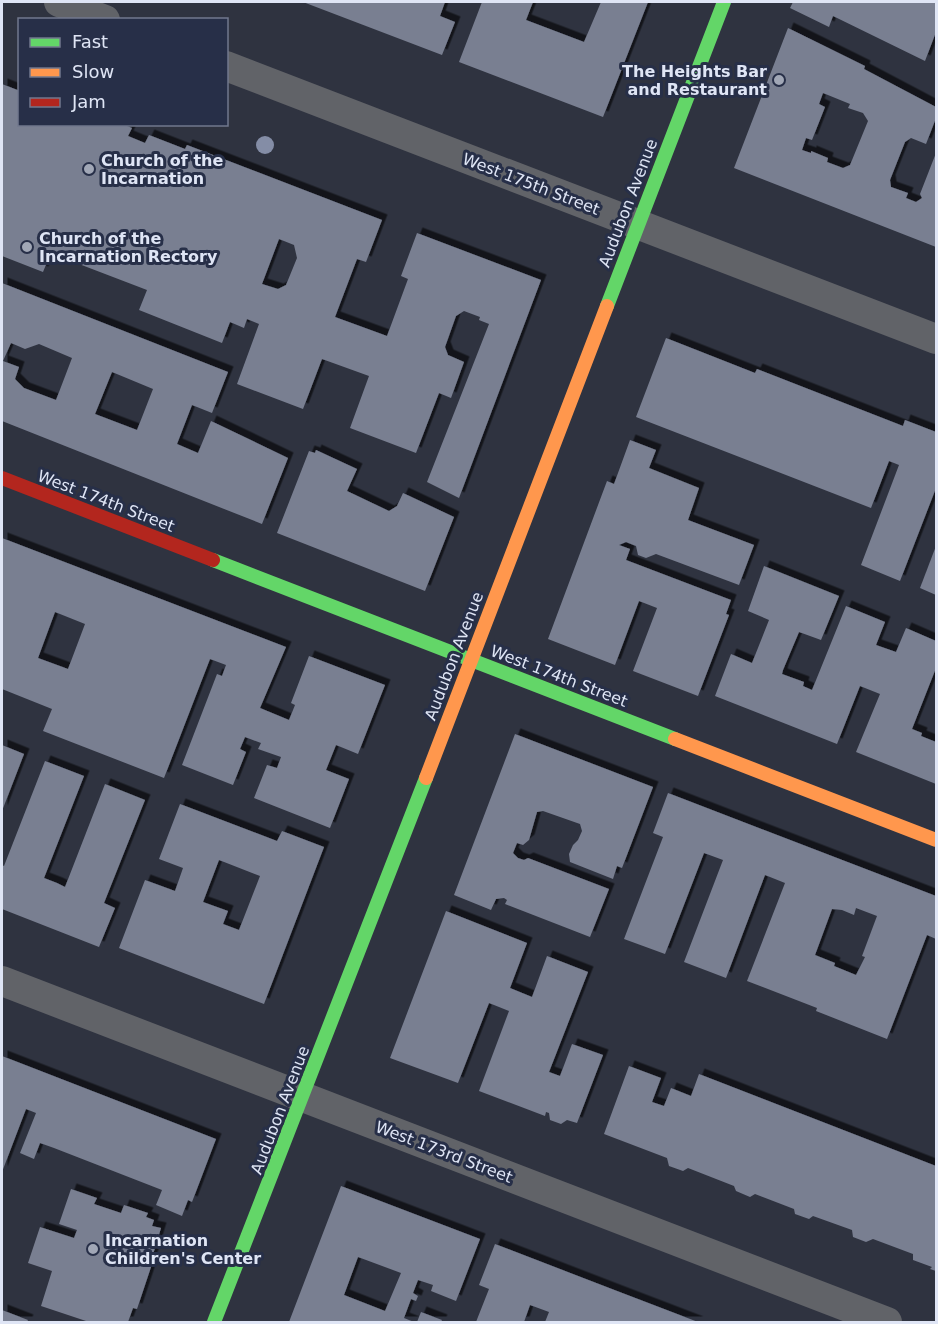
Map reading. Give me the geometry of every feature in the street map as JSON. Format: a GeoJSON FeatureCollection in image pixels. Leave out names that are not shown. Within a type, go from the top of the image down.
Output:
{"type":"FeatureCollection","features":[{"type":"Feature","properties":{"kind":"street"},"geometry":{"type":"LineString","coordinates":[[59,2],[100,18]]}},
{"type":"Feature","properties":{"kind":"street","name":"Audubon Avenue"},"geometry":{"type":"LineString","coordinates":[[214,1323],[724,2]]}},
{"type":"Feature","properties":{"kind":"street","name":"West 175th Street"},"geometry":{"type":"LineString","coordinates":[[228,67],[936,339]]}},
{"type":"Feature","properties":{"kind":"street","name":"West 174th Street"},"geometry":{"type":"LineString","coordinates":[[2,478],[936,840]]}},
{"type":"Feature","properties":{"kind":"street","name":"West 173rd Street"},"geometry":{"type":"LineString","coordinates":[[2,981],[887,1323]]}},
{"type":"Feature","properties":{"kind":"building"},"geometry":{"type":"Polygon","coordinates":[[[303,2],[445,2],[440,16],[455,22],[442,55],[303,2]]]}},
{"type":"Feature","properties":{"kind":"building"},"geometry":{"type":"Polygon","coordinates":[[[482,2],[533,2],[526,20],[584,42],[601,2],[648,2],[603,117],[459,62],[482,2]]]}},
{"type":"Feature","properties":{"kind":"building"},"geometry":{"type":"Polygon","coordinates":[[[793,2],[936,2],[936,32],[925,61],[833,16],[829,27],[790,8],[793,2]]]}},
{"type":"Feature","properties":{"kind":"building"},"geometry":{"type":"Polygon","coordinates":[[[788,28],[865,66],[864,69],[936,107],[936,118],[926,144],[911,138],[905,142],[890,180],[891,187],[908,193],[906,198],[916,202],[922,198],[920,194],[936,153],[936,247],[734,168],[788,28]],[[823,93],[819,104],[825,107],[812,140],[806,138],[802,150],[828,158],[827,162],[843,168],[850,165],[868,121],[863,113],[848,108],[850,104],[823,93]]]}},
{"type":"Feature","properties":{"kind":"building"},"geometry":{"type":"Polygon","coordinates":[[[2,84],[18,90],[18,126],[127,126],[132,128],[128,136],[145,143],[149,135],[185,149],[187,145],[382,220],[366,262],[357,259],[335,317],[387,336],[408,279],[401,276],[417,233],[541,280],[459,498],[427,482],[489,324],[479,320],[480,317],[464,311],[456,316],[445,347],[448,355],[464,362],[451,398],[439,393],[416,453],[350,428],[369,376],[322,359],[303,409],[237,384],[259,324],[247,319],[244,328],[230,322],[222,343],[139,310],[147,290],[79,264],[80,261],[52,250],[43,272],[2,256],[2,84]],[[279,239],[262,284],[278,289],[286,285],[297,258],[294,245],[279,239]]]}},
{"type":"Feature","properties":{"kind":"building"},"geometry":{"type":"Polygon","coordinates":[[[2,283],[228,372],[212,413],[192,405],[177,444],[198,453],[211,421],[288,458],[262,524],[2,421],[2,283]],[[11,343],[3,361],[19,367],[15,379],[24,388],[56,400],[72,358],[39,344],[25,349],[11,343]],[[112,372],[95,414],[137,430],[153,389],[112,372]]]}},
{"type":"Feature","properties":{"kind":"building"},"geometry":{"type":"Polygon","coordinates":[[[666,338],[755,373],[757,369],[903,426],[905,420],[936,432],[936,488],[900,581],[861,565],[899,465],[889,461],[871,508],[636,417],[666,338]]]}},
{"type":"Feature","properties":{"kind":"building"},"geometry":{"type":"Polygon","coordinates":[[[630,440],[656,450],[649,468],[699,488],[688,520],[754,545],[739,585],[656,554],[646,558],[638,555],[636,546],[626,542],[619,545],[630,549],[626,560],[731,600],[726,614],[729,615],[698,696],[633,671],[657,608],[639,601],[615,665],[548,639],[607,481],[614,484],[630,440]]]}},
{"type":"Feature","properties":{"kind":"building"},"geometry":{"type":"Polygon","coordinates":[[[316,450],[357,469],[347,491],[389,511],[397,506],[403,493],[454,517],[425,591],[277,533],[309,451],[315,453],[316,450]]]}},
{"type":"Feature","properties":{"kind":"building"},"geometry":{"type":"Polygon","coordinates":[[[2,538],[286,647],[260,708],[289,720],[295,705],[291,703],[309,656],[385,685],[358,754],[336,745],[326,770],[349,779],[330,828],[254,798],[267,765],[277,768],[281,757],[258,749],[261,743],[245,737],[240,749],[246,752],[233,785],[182,765],[217,674],[222,676],[226,665],[210,659],[164,778],[43,731],[52,709],[2,689],[2,538]],[[55,612],[38,658],[68,669],[85,624],[55,612]]]}},
{"type":"Feature","properties":{"kind":"building"},"geometry":{"type":"Polygon","coordinates":[[[936,546],[936,595],[920,588],[936,546]]]}},
{"type":"Feature","properties":{"kind":"building"},"geometry":{"type":"Polygon","coordinates":[[[764,566],[839,596],[821,640],[799,632],[783,670],[782,674],[804,682],[803,686],[812,690],[846,606],[885,622],[876,645],[896,652],[906,628],[936,641],[936,668],[912,729],[922,733],[921,736],[936,742],[936,784],[856,752],[880,694],[860,686],[837,744],[715,696],[731,654],[752,663],[769,620],[748,611],[764,566]]]}},
{"type":"Feature","properties":{"kind":"building"},"geometry":{"type":"Polygon","coordinates":[[[515,734],[653,787],[622,868],[617,866],[613,879],[570,862],[569,854],[582,831],[580,824],[543,811],[537,812],[529,840],[523,845],[517,843],[513,853],[518,858],[524,860],[528,858],[609,889],[590,937],[505,904],[507,900],[504,898],[496,899],[491,910],[454,895],[515,734]]]}},
{"type":"Feature","properties":{"kind":"building"},"geometry":{"type":"Polygon","coordinates":[[[2,745],[24,754],[2,811],[2,745]]]}},
{"type":"Feature","properties":{"kind":"building"},"geometry":{"type":"Polygon","coordinates":[[[45,761],[84,776],[44,878],[65,887],[105,784],[145,800],[104,903],[115,908],[99,947],[2,909],[2,865],[4,866],[45,761]]]}},
{"type":"Feature","properties":{"kind":"building"},"geometry":{"type":"Polygon","coordinates":[[[668,793],[936,896],[936,939],[927,935],[887,1039],[816,1011],[817,1008],[747,981],[785,883],[765,875],[726,978],[684,962],[723,860],[704,853],[665,954],[624,939],[663,837],[653,833],[668,793]],[[856,908],[854,915],[832,909],[815,955],[856,975],[865,957],[862,956],[877,916],[856,908]]]}},
{"type":"Feature","properties":{"kind":"building"},"geometry":{"type":"Polygon","coordinates":[[[180,804],[277,841],[282,831],[324,847],[264,1004],[119,948],[145,880],[175,891],[183,868],[159,859],[180,804]],[[219,860],[203,902],[228,911],[223,924],[239,930],[260,876],[219,860]]]}},
{"type":"Feature","properties":{"kind":"building"},"geometry":{"type":"Polygon","coordinates":[[[446,911],[527,943],[510,988],[532,997],[547,956],[588,972],[549,1072],[560,1076],[572,1044],[603,1055],[577,1123],[567,1120],[561,1124],[550,1120],[549,1113],[546,1112],[545,1116],[479,1091],[509,1011],[489,1003],[458,1083],[390,1058],[446,911]]]}},
{"type":"Feature","properties":{"kind":"building"},"geometry":{"type":"Polygon","coordinates":[[[2,1056],[216,1139],[192,1202],[188,1200],[182,1216],[156,1205],[162,1190],[54,1148],[40,1143],[34,1159],[20,1153],[36,1113],[26,1109],[2,1172],[2,1056]]]}},
{"type":"Feature","properties":{"kind":"building"},"geometry":{"type":"Polygon","coordinates":[[[629,1066],[661,1078],[652,1102],[664,1106],[671,1088],[691,1096],[699,1074],[936,1166],[936,1271],[930,1269],[932,1267],[913,1260],[913,1254],[873,1239],[866,1242],[853,1237],[852,1230],[813,1216],[809,1219],[795,1214],[794,1209],[755,1194],[750,1197],[736,1191],[734,1186],[688,1168],[683,1171],[669,1166],[667,1158],[604,1134],[629,1066]]]}},
{"type":"Feature","properties":{"kind":"building"},"geometry":{"type":"Polygon","coordinates":[[[341,1186],[480,1239],[456,1301],[431,1291],[433,1285],[418,1280],[413,1293],[418,1296],[416,1301],[411,1299],[404,1318],[414,1322],[289,1322],[341,1186]],[[358,1257],[344,1295],[385,1311],[401,1273],[358,1257]]]}},
{"type":"Feature","properties":{"kind":"building","name":"Incarnation Children's Center"},"geometry":{"type":"Polygon","coordinates":[[[71,1189],[97,1198],[94,1204],[121,1213],[124,1205],[148,1213],[146,1217],[154,1220],[152,1226],[161,1228],[137,1309],[133,1308],[128,1322],[89,1322],[41,1306],[52,1271],[28,1263],[40,1227],[74,1238],[77,1230],[59,1224],[71,1189]]]}},
{"type":"Feature","properties":{"kind":"building"},"geometry":{"type":"Polygon","coordinates":[[[495,1244],[698,1322],[545,1322],[549,1312],[530,1305],[524,1322],[476,1322],[489,1289],[479,1285],[495,1244]]]}},
{"type":"Feature","properties":{"kind":"building"},"geometry":{"type":"Polygon","coordinates":[[[2,1310],[28,1320],[27,1322],[2,1322],[2,1310]]]}},
{"type":"Feature","properties":{"kind":"building"},"geometry":{"type":"Polygon","coordinates":[[[421,1312],[442,1320],[441,1322],[417,1322],[421,1312]]]}},
{"type":"Feature","properties":{"kind":"traffic: fast"},"geometry":{"type":"LineString","coordinates":[[607,306],[724,2]]}},
{"type":"Feature","properties":{"kind":"traffic: fast"},"geometry":{"type":"LineString","coordinates":[[213,560],[675,739]]}},
{"type":"Feature","properties":{"kind":"traffic: fast"},"geometry":{"type":"LineString","coordinates":[[214,1322],[426,778]]}},
{"type":"Feature","properties":{"kind":"traffic: slow"},"geometry":{"type":"LineString","coordinates":[[426,778],[607,306]]}},
{"type":"Feature","properties":{"kind":"traffic: slow"},"geometry":{"type":"LineString","coordinates":[[675,739],[936,840]]}},
{"type":"Feature","properties":{"kind":"traffic: jam"},"geometry":{"type":"LineString","coordinates":[[2,478],[213,560]]}},
{"type":"Feature","properties":{"kind":"place","name":"The Heights Bar and Restaurant"},"geometry":{"type":"Point","coordinates":[779,80]}},
{"type":"Feature","properties":{"kind":"place","name":"Church of the Incarnation"},"geometry":{"type":"Point","coordinates":[89,169]}},
{"type":"Feature","properties":{"kind":"place","name":"Church of the Incarnation Rectory"},"geometry":{"type":"Point","coordinates":[27,247]}},
{"type":"Feature","properties":{"kind":"place","name":"Incarnation Children's Center"},"geometry":{"type":"Point","coordinates":[93,1249]}}]}
